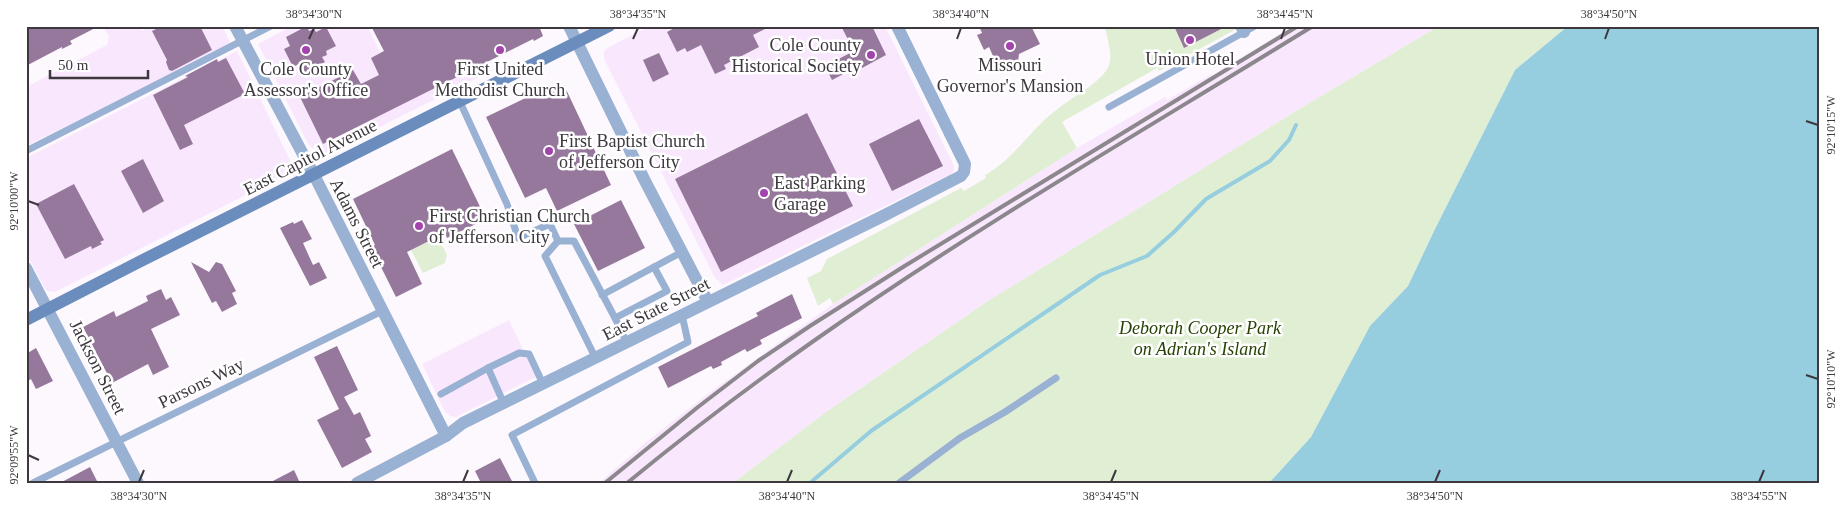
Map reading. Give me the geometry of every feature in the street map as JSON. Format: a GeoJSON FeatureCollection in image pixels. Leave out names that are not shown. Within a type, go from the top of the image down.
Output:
{"type":"FeatureCollection","features":[{"type":"Feature","properties":{"kind":"street","name":"Adams Street"},"geometry":{"type":"LineString","coordinates":[[235,26],[314,175],[446,436]]}},
{"type":"Feature","properties":{"kind":"street"},"geometry":{"type":"LineString","coordinates":[[569,26],[708,302]]}},
{"type":"Feature","properties":{"kind":"street","name":"East Capitol Avenue"},"geometry":{"type":"LineString","coordinates":[[26,320],[609,26]]}},
{"type":"Feature","properties":{"kind":"street","name":"East State Street"},"geometry":{"type":"LineString","coordinates":[[357,483],[446,436],[463,423],[957,178],[964,172],[965,164],[898,26]]}},
{"type":"Feature","properties":{"kind":"street","name":"Jackson Street"},"geometry":{"type":"LineString","coordinates":[[26,268],[138,483]]}},
{"type":"Feature","properties":{"kind":"lane"},"geometry":{"type":"LineString","coordinates":[[26,151],[271,26]]}},
{"type":"Feature","properties":{"kind":"lane"},"geometry":{"type":"LineString","coordinates":[[1109,107],[1246,28]]}},
{"type":"Feature","properties":{"kind":"lane"},"geometry":{"type":"LineString","coordinates":[[460,102],[507,204],[518,238],[550,224],[558,241]]}},
{"type":"Feature","properties":{"kind":"lane"},"geometry":{"type":"LineString","coordinates":[[596,358],[545,256],[558,241],[574,241],[627,343]]}},
{"type":"Feature","properties":{"kind":"lane"},"geometry":{"type":"LineString","coordinates":[[602,295],[682,252]]}},
{"type":"Feature","properties":{"kind":"lane"},"geometry":{"type":"LineString","coordinates":[[614,318],[667,291],[654,266]]}},
{"type":"Feature","properties":{"kind":"lane","name":"Parsons Way"},"geometry":{"type":"LineString","coordinates":[[33,483],[382,311]]}},
{"type":"Feature","properties":{"kind":"lane"},"geometry":{"type":"LineString","coordinates":[[535,483],[512,435],[688,342],[682,315]]}},
{"type":"Feature","properties":{"kind":"lane"},"geometry":{"type":"LineString","coordinates":[[441,394],[519,353],[529,354],[543,384]]}},
{"type":"Feature","properties":{"kind":"lane"},"geometry":{"type":"LineString","coordinates":[[488,368],[504,404]]}},
{"type":"Feature","properties":{"kind":"lane"},"geometry":{"type":"LineString","coordinates":[[899,483],[960,438],[1005,412],[1056,378]]}},
{"type":"Feature","properties":{"kind":"shaded area"},"geometry":{"type":"Polygon","coordinates":[[[103,26],[140,26],[142,31],[151,26],[222,26],[231,44],[26,146],[26,87],[107,45],[109,37],[103,26]]]}},
{"type":"Feature","properties":{"kind":"shaded area"},"geometry":{"type":"Polygon","coordinates":[[[292,26],[367,26],[380,52],[432,26],[465,26],[487,73],[326,154],[320,154],[308,144],[258,44],[292,26]]]}},
{"type":"Feature","properties":{"kind":"shaded area"},"geometry":{"type":"Polygon","coordinates":[[[650,26],[885,26],[954,166],[954,170],[951,174],[723,285],[715,278],[604,59],[604,51],[609,47],[650,26]]]}},
{"type":"Feature","properties":{"kind":"shaded area"},"geometry":{"type":"Polygon","coordinates":[[[1293,26],[1439,26],[1301,108],[988,301],[826,412],[733,483],[599,483],[645,443],[706,395],[833,304],[1077,148],[1165,97],[1167,100],[1213,75],[1293,26]]]}},
{"type":"Feature","properties":{"kind":"shaded area"},"geometry":{"type":"Polygon","coordinates":[[[237,51],[292,164],[291,172],[55,292],[47,291],[26,253],[26,158],[237,51]]]}},
{"type":"Feature","properties":{"kind":"shaded area"},"geometry":{"type":"Polygon","coordinates":[[[509,320],[536,377],[456,417],[450,416],[445,412],[422,364],[509,320]]]}},
{"type":"Feature","properties":{"kind":"green space"},"geometry":{"type":"Polygon","coordinates":[[[1105,26],[1242,26],[1159,71],[1157,68],[1062,122],[1077,148],[833,304],[830,298],[818,306],[807,278],[821,271],[827,259],[961,188],[964,191],[986,178],[985,175],[1013,153],[1046,119],[1102,76],[1109,66],[1110,60],[1110,49],[1105,26]]]}},
{"type":"Feature","properties":{"kind":"green space","name":"Deborah Cooper Park on Adrian's Island"},"geometry":{"type":"Polygon","coordinates":[[[1439,26],[1568,26],[1515,70],[1408,286],[1370,326],[1311,437],[1269,483],[733,483],[826,412],[988,301],[1301,108],[1439,26]]]}},
{"type":"Feature","properties":{"kind":"green space"},"geometry":{"type":"Polygon","coordinates":[[[438,237],[447,255],[445,263],[423,273],[411,250],[438,237]]]}},
{"type":"Feature","properties":{"kind":"water"},"geometry":{"type":"Polygon","coordinates":[[[1568,26],[1819,26],[1819,483],[1269,483],[1311,437],[1370,326],[1408,286],[1515,70],[1568,26]]]}},
{"type":"Feature","properties":{"kind":"building"},"geometry":{"type":"Polygon","coordinates":[[[26,26],[99,26],[70,41],[72,44],[62,49],[62,47],[26,66],[26,26]]]}},
{"type":"Feature","properties":{"kind":"building"},"geometry":{"type":"Polygon","coordinates":[[[162,26],[200,26],[212,50],[172,71],[169,70],[167,60],[152,31],[162,26]]]}},
{"type":"Feature","properties":{"kind":"building","name":"Cole County Assessor's Office"},"geometry":{"type":"Polygon","coordinates":[[[307,26],[309,31],[314,29],[316,32],[326,27],[336,46],[326,51],[327,55],[322,57],[325,62],[304,73],[299,64],[293,67],[284,49],[290,46],[286,37],[307,26]]]}},
{"type":"Feature","properties":{"kind":"building"},"geometry":{"type":"Polygon","coordinates":[[[371,26],[539,26],[543,36],[534,41],[533,39],[323,144],[300,97],[353,70],[361,84],[379,75],[371,58],[384,51],[371,26]]]}},
{"type":"Feature","properties":{"kind":"building"},"geometry":{"type":"Polygon","coordinates":[[[678,26],[771,26],[753,35],[759,47],[724,65],[726,69],[715,74],[701,45],[687,52],[685,48],[677,52],[667,32],[678,26]]]}},
{"type":"Feature","properties":{"kind":"building"},"geometry":{"type":"Polygon","coordinates":[[[841,26],[872,26],[886,55],[862,68],[861,65],[832,80],[825,66],[854,51],[841,26]]]}},
{"type":"Feature","properties":{"kind":"building","name":"Missouri Governor's Mansion"},"geometry":{"type":"Polygon","coordinates":[[[979,26],[1031,26],[1040,44],[1019,54],[1018,62],[1012,65],[1007,61],[997,65],[989,47],[984,50],[977,35],[982,33],[979,26]]]}},
{"type":"Feature","properties":{"kind":"building","name":"Union Hotel"},"geometry":{"type":"Polygon","coordinates":[[[1174,26],[1227,26],[1184,48],[1174,26]]]}},
{"type":"Feature","properties":{"kind":"building"},"geometry":{"type":"Polygon","coordinates":[[[659,53],[669,74],[653,82],[643,60],[659,53]]]}},
{"type":"Feature","properties":{"kind":"building"},"geometry":{"type":"Polygon","coordinates":[[[226,58],[245,94],[184,125],[193,144],[180,150],[153,95],[217,59],[218,62],[226,58]]]}},
{"type":"Feature","properties":{"kind":"building","name":"First Baptist Church of Jefferson City"},"geometry":{"type":"Polygon","coordinates":[[[564,85],[611,185],[557,211],[546,188],[525,198],[486,117],[544,89],[550,92],[564,85]]]}},
{"type":"Feature","properties":{"kind":"building","name":"East Parking Garage"},"geometry":{"type":"Polygon","coordinates":[[[807,113],[853,206],[721,272],[675,179],[807,113]]]}},
{"type":"Feature","properties":{"kind":"building"},"geometry":{"type":"Polygon","coordinates":[[[919,119],[943,166],[892,191],[869,144],[919,119]]]}},
{"type":"Feature","properties":{"kind":"building","name":"First Christian Church of Jefferson City"},"geometry":{"type":"Polygon","coordinates":[[[452,149],[486,219],[447,238],[445,233],[407,252],[422,284],[396,297],[371,247],[375,245],[353,199],[452,149]]]}},
{"type":"Feature","properties":{"kind":"building"},"geometry":{"type":"Polygon","coordinates":[[[143,159],[164,201],[143,213],[121,171],[143,159]]]}},
{"type":"Feature","properties":{"kind":"building"},"geometry":{"type":"Polygon","coordinates":[[[74,184],[104,240],[100,242],[102,244],[92,249],[91,246],[65,259],[36,204],[74,184]]]}},
{"type":"Feature","properties":{"kind":"building"},"geometry":{"type":"Polygon","coordinates":[[[621,200],[645,248],[598,271],[574,224],[621,200]]]}},
{"type":"Feature","properties":{"kind":"building"},"geometry":{"type":"Polygon","coordinates":[[[302,220],[312,239],[303,243],[313,265],[319,262],[327,278],[310,286],[280,228],[302,220]]]}},
{"type":"Feature","properties":{"kind":"building"},"geometry":{"type":"Polygon","coordinates":[[[191,262],[209,272],[216,262],[222,264],[236,291],[232,293],[237,304],[222,312],[216,301],[212,303],[191,262]]]}},
{"type":"Feature","properties":{"kind":"building"},"geometry":{"type":"Polygon","coordinates":[[[161,289],[166,300],[171,297],[180,315],[151,329],[169,367],[153,375],[148,364],[112,383],[83,327],[114,311],[116,317],[148,301],[146,296],[161,289]]]}},
{"type":"Feature","properties":{"kind":"building"},"geometry":{"type":"Polygon","coordinates":[[[792,294],[802,318],[760,340],[762,344],[747,352],[745,349],[721,362],[722,365],[713,369],[711,366],[668,388],[658,367],[758,316],[756,313],[792,294]]]}},
{"type":"Feature","properties":{"kind":"building"},"geometry":{"type":"Polygon","coordinates":[[[337,346],[358,390],[344,397],[354,415],[360,412],[371,436],[365,439],[372,452],[342,468],[317,420],[339,409],[314,357],[337,346]]]}},
{"type":"Feature","properties":{"kind":"building"},"geometry":{"type":"Polygon","coordinates":[[[36,348],[53,381],[36,389],[31,379],[26,382],[26,354],[36,348]]]}},
{"type":"Feature","properties":{"kind":"building"},"geometry":{"type":"Polygon","coordinates":[[[500,458],[513,483],[481,483],[475,471],[500,458]]]}},
{"type":"Feature","properties":{"kind":"building"},"geometry":{"type":"Polygon","coordinates":[[[90,467],[98,483],[60,483],[90,467]]]}},
{"type":"Feature","properties":{"kind":"building"},"geometry":{"type":"Polygon","coordinates":[[[294,470],[300,483],[269,483],[294,470]]]}},
{"type":"Feature","properties":{"kind":"waterway"},"geometry":{"type":"LineString","coordinates":[[810,483],[871,431],[1100,275],[1147,256],[1206,199],[1270,161],[1289,140],[1296,125]]}},
{"type":"Feature","properties":{"kind":"railway"},"geometry":{"type":"LineString","coordinates":[[605,483],[758,361],[810,326],[903,267],[1298,26]]}},
{"type":"Feature","properties":{"kind":"railway"},"geometry":{"type":"LineString","coordinates":[[627,483],[743,392],[876,298],[999,218],[1313,26]]}},
{"type":"Feature","properties":{"kind":"place","name":"Union Hotel"},"geometry":{"type":"Point","coordinates":[1190,40]}},
{"type":"Feature","properties":{"kind":"place","name":"Missouri Governor's Mansion"},"geometry":{"type":"Point","coordinates":[1010,46]}},
{"type":"Feature","properties":{"kind":"place","name":"Cole County Assessor's Office"},"geometry":{"type":"Point","coordinates":[306,50]}},
{"type":"Feature","properties":{"kind":"place","name":"First United Methodist Church"},"geometry":{"type":"Point","coordinates":[500,50]}},
{"type":"Feature","properties":{"kind":"place","name":"Cole County Historical Society"},"geometry":{"type":"Point","coordinates":[871,55]}},
{"type":"Feature","properties":{"kind":"place","name":"First Baptist Church of Jefferson City"},"geometry":{"type":"Point","coordinates":[549,151]}},
{"type":"Feature","properties":{"kind":"place","name":"East Parking Garage"},"geometry":{"type":"Point","coordinates":[764,193]}},
{"type":"Feature","properties":{"kind":"place","name":"First Christian Church of Jefferson City"},"geometry":{"type":"Point","coordinates":[419,226]}}]}
